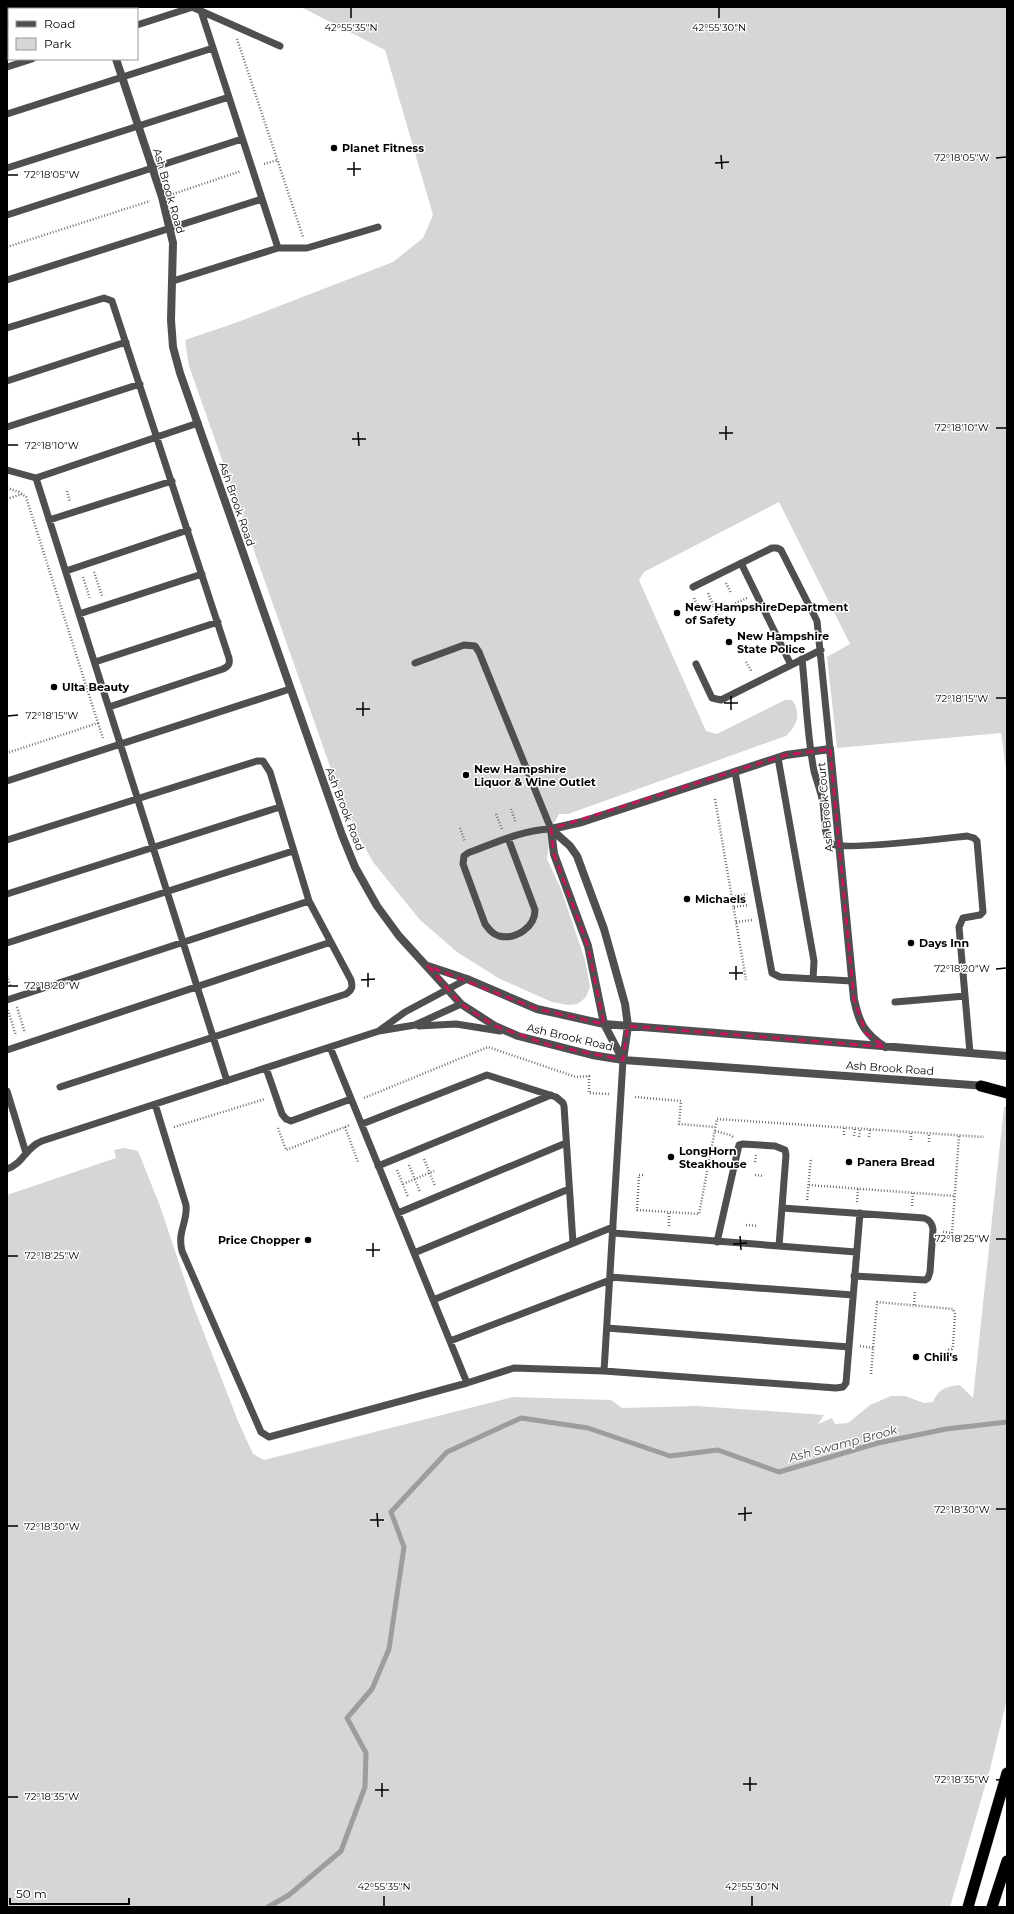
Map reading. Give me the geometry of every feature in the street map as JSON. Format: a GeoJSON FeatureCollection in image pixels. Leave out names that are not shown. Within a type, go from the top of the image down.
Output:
{"type":"FeatureCollection","features":[{"type":"Feature","properties":{"kind":"highway"},"geometry":{"type":"LineString","coordinates":[[981,1086],[1007,1093]]}},
{"type":"Feature","properties":{"kind":"highway"},"geometry":{"type":"LineString","coordinates":[[968,1907],[1007,1773]]}},
{"type":"Feature","properties":{"kind":"highway"},"geometry":{"type":"LineString","coordinates":[[992,1907],[1007,1861]]}},
{"type":"Feature","properties":{"kind":"street","name":"Ash Brook Road"},"geometry":{"type":"LineString","coordinates":[[116,60],[152,168],[173,243],[171,320],[173,347],[180,373],[328,798],[355,867],[377,906],[399,936],[428,966],[461,1004],[495,1026],[518,1036],[592,1055],[623,1060],[1007,1088]]}},
{"type":"Feature","properties":{"kind":"street","name":"Ash Brook Court"},"geometry":{"type":"LineString","coordinates":[[551,829],[582,822],[778,758],[830,748],[852,981],[857,1015],[866,1033],[884,1046]]}},
{"type":"Feature","properties":{"kind":"street"},"geometry":{"type":"LineString","coordinates":[[551,829],[554,854],[588,946],[604,1024],[623,1060]]}},
{"type":"Feature","properties":{"kind":"street"},"geometry":{"type":"LineString","coordinates":[[551,829],[570,846],[577,856],[596,904],[613,959],[628,1026],[623,1060]]}},
{"type":"Feature","properties":{"kind":"street"},"geometry":{"type":"LineString","coordinates":[[428,966],[538,1009],[604,1024],[1007,1056]]}},
{"type":"Feature","properties":{"kind":"lane"},"geometry":{"type":"LineString","coordinates":[[138,25],[192,7],[280,46]]}},
{"type":"Feature","properties":{"kind":"lane"},"geometry":{"type":"LineString","coordinates":[[201,11],[278,248]]}},
{"type":"Feature","properties":{"kind":"lane"},"geometry":{"type":"LineString","coordinates":[[7,114],[213,48]]}},
{"type":"Feature","properties":{"kind":"lane"},"geometry":{"type":"LineString","coordinates":[[7,67],[29,60]]}},
{"type":"Feature","properties":{"kind":"lane"},"geometry":{"type":"LineString","coordinates":[[7,168],[229,97]]}},
{"type":"Feature","properties":{"kind":"lane"},"geometry":{"type":"LineString","coordinates":[[7,215],[242,139]]}},
{"type":"Feature","properties":{"kind":"lane"},"geometry":{"type":"LineString","coordinates":[[7,280],[262,199]]}},
{"type":"Feature","properties":{"kind":"lane"},"geometry":{"type":"LineString","coordinates":[[173,281],[278,248],[307,248],[378,227]]}},
{"type":"Feature","properties":{"kind":"lane"},"geometry":{"type":"LineString","coordinates":[[7,328],[104,298],[112,301],[158,437],[229,658],[230,663],[228,666],[109,707]]}},
{"type":"Feature","properties":{"kind":"lane"},"geometry":{"type":"LineString","coordinates":[[7,381],[126,342]]}},
{"type":"Feature","properties":{"kind":"lane"},"geometry":{"type":"LineString","coordinates":[[7,427],[140,384]]}},
{"type":"Feature","properties":{"kind":"lane"},"geometry":{"type":"LineString","coordinates":[[7,470],[36,478],[198,423]]}},
{"type":"Feature","properties":{"kind":"lane"},"geometry":{"type":"LineString","coordinates":[[36,478],[227,1081]]}},
{"type":"Feature","properties":{"kind":"lane"},"geometry":{"type":"LineString","coordinates":[[49,520],[172,481]]}},
{"type":"Feature","properties":{"kind":"lane"},"geometry":{"type":"LineString","coordinates":[[66,571],[188,530]]}},
{"type":"Feature","properties":{"kind":"lane"},"geometry":{"type":"LineString","coordinates":[[693,587],[772,548],[781,550],[815,615],[818,627],[830,748]]}},
{"type":"Feature","properties":{"kind":"lane"},"geometry":{"type":"LineString","coordinates":[[741,563],[791,665]]}},
{"type":"Feature","properties":{"kind":"lane"},"geometry":{"type":"LineString","coordinates":[[79,614],[202,574]]}},
{"type":"Feature","properties":{"kind":"lane"},"geometry":{"type":"LineString","coordinates":[[95,662],[218,622]]}},
{"type":"Feature","properties":{"kind":"lane"},"geometry":{"type":"LineString","coordinates":[[415,663],[464,645],[475,646],[479,652],[551,829],[537,830],[520,834],[508,838],[469,852],[464,856],[463,864],[485,924],[491,932],[499,936],[517,934],[532,924],[536,910],[508,838]]}},
{"type":"Feature","properties":{"kind":"lane"},"geometry":{"type":"LineString","coordinates":[[696,664],[712,698],[717,700],[726,698],[821,650]]}},
{"type":"Feature","properties":{"kind":"lane"},"geometry":{"type":"LineString","coordinates":[[802,659],[815,772],[823,804],[826,834],[832,844],[876,845],[968,836],[977,841],[983,908],[980,915],[966,917],[959,922],[970,1053]]}},
{"type":"Feature","properties":{"kind":"lane"},"geometry":{"type":"LineString","coordinates":[[7,781],[290,690]]}},
{"type":"Feature","properties":{"kind":"lane"},"geometry":{"type":"LineString","coordinates":[[778,758],[814,961],[813,979]]}},
{"type":"Feature","properties":{"kind":"lane"},"geometry":{"type":"LineString","coordinates":[[7,840],[257,761],[263,761],[270,772],[309,901],[351,980],[352,990],[346,994],[60,1087]]}},
{"type":"Feature","properties":{"kind":"lane"},"geometry":{"type":"LineString","coordinates":[[735,772],[772,973],[780,977],[852,981]]}},
{"type":"Feature","properties":{"kind":"lane"},"geometry":{"type":"LineString","coordinates":[[7,894],[280,807]]}},
{"type":"Feature","properties":{"kind":"lane"},"geometry":{"type":"LineString","coordinates":[[7,943],[293,851]]}},
{"type":"Feature","properties":{"kind":"lane"},"geometry":{"type":"LineString","coordinates":[[7,1000],[309,901]]}},
{"type":"Feature","properties":{"kind":"lane"},"geometry":{"type":"LineString","coordinates":[[7,1050],[331,942]]}},
{"type":"Feature","properties":{"kind":"lane"},"geometry":{"type":"LineString","coordinates":[[379,1031],[398,1016],[467,980]]}},
{"type":"Feature","properties":{"kind":"lane"},"geometry":{"type":"LineString","coordinates":[[895,1002],[965,996]]}},
{"type":"Feature","properties":{"kind":"lane"},"geometry":{"type":"LineString","coordinates":[[407,1027],[429,1020],[461,1004]]}},
{"type":"Feature","properties":{"kind":"lane"},"geometry":{"type":"LineString","coordinates":[[7,1169],[20,1163],[34,1144],[42,1141],[379,1031],[407,1027],[468,1024],[518,1036]]}},
{"type":"Feature","properties":{"kind":"lane"},"geometry":{"type":"LineString","coordinates":[[330,1047],[467,1383]]}},
{"type":"Feature","properties":{"kind":"lane"},"geometry":{"type":"LineString","coordinates":[[604,1371],[623,1060]]}},
{"type":"Feature","properties":{"kind":"lane"},"geometry":{"type":"LineString","coordinates":[[266,1068],[282,1114],[286,1119],[291,1121],[351,1099]]}},
{"type":"Feature","properties":{"kind":"lane"},"geometry":{"type":"LineString","coordinates":[[362,1124],[487,1076],[560,1099],[563,1103],[573,1243]]}},
{"type":"Feature","properties":{"kind":"lane"},"geometry":{"type":"LineString","coordinates":[[7,1091],[26,1153]]}},
{"type":"Feature","properties":{"kind":"lane"},"geometry":{"type":"LineString","coordinates":[[378,1166],[551,1095]]}},
{"type":"Feature","properties":{"kind":"lane"},"geometry":{"type":"LineString","coordinates":[[155,1104],[186,1205],[187,1212],[180,1236],[182,1252],[264,1436],[275,1436],[467,1383],[514,1368],[604,1371],[836,1388],[842,1387],[846,1383],[860,1213]]}},
{"type":"Feature","properties":{"kind":"lane"},"geometry":{"type":"LineString","coordinates":[[398,1213],[566,1143]]}},
{"type":"Feature","properties":{"kind":"lane"},"geometry":{"type":"LineString","coordinates":[[717,1242],[739,1145],[775,1146],[785,1150],[779,1246]]}},
{"type":"Feature","properties":{"kind":"lane"},"geometry":{"type":"LineString","coordinates":[[414,1253],[569,1190]]}},
{"type":"Feature","properties":{"kind":"lane"},"geometry":{"type":"LineString","coordinates":[[782,1208],[924,1218],[928,1219],[932,1224],[933,1231],[928,1278],[925,1280],[916,1281],[854,1276]]}},
{"type":"Feature","properties":{"kind":"lane"},"geometry":{"type":"LineString","coordinates":[[433,1300],[573,1243],[613,1230],[717,1242],[856,1252]]}},
{"type":"Feature","properties":{"kind":"lane"},"geometry":{"type":"LineString","coordinates":[[450,1341],[610,1279],[853,1295]]}},
{"type":"Feature","properties":{"kind":"lane"},"geometry":{"type":"LineString","coordinates":[[607,1328],[849,1347]]}},
{"type":"Feature","properties":{"kind":"path"},"geometry":{"type":"LineString","coordinates":[[233,25],[307,248]]}},
{"type":"Feature","properties":{"kind":"path"},"geometry":{"type":"LineString","coordinates":[[264,164],[278,160]]}},
{"type":"Feature","properties":{"kind":"path"},"geometry":{"type":"LineString","coordinates":[[172,194],[241,172]]}},
{"type":"Feature","properties":{"kind":"path"},"geometry":{"type":"LineString","coordinates":[[7,248],[150,201]]}},
{"type":"Feature","properties":{"kind":"path"},"geometry":{"type":"LineString","coordinates":[[7,488],[23,494],[26,497],[37,538],[106,749]]}},
{"type":"Feature","properties":{"kind":"path"},"geometry":{"type":"LineString","coordinates":[[7,499],[23,494]]}},
{"type":"Feature","properties":{"kind":"path"},"geometry":{"type":"LineString","coordinates":[[91,562],[105,606]]}},
{"type":"Feature","properties":{"kind":"path"},"geometry":{"type":"LineString","coordinates":[[79,566],[93,609]]}},
{"type":"Feature","properties":{"kind":"path"},"geometry":{"type":"LineString","coordinates":[[716,612],[756,594]]}},
{"type":"Feature","properties":{"kind":"path"},"geometry":{"type":"LineString","coordinates":[[693,597],[700,611],[713,605],[719,617]]}},
{"type":"Feature","properties":{"kind":"path"},"geometry":{"type":"LineString","coordinates":[[7,753],[98,723]]}},
{"type":"Feature","properties":{"kind":"path"},"geometry":{"type":"LineString","coordinates":[[715,799],[746,980]]}},
{"type":"Feature","properties":{"kind":"path"},"geometry":{"type":"LineString","coordinates":[[511,809],[520,834]]}},
{"type":"Feature","properties":{"kind":"path"},"geometry":{"type":"LineString","coordinates":[[460,828],[469,852]]}},
{"type":"Feature","properties":{"kind":"path"},"geometry":{"type":"LineString","coordinates":[[7,1008],[19,1046]]}},
{"type":"Feature","properties":{"kind":"path"},"geometry":{"type":"LineString","coordinates":[[635,1097],[680,1102],[679,1124],[715,1127]]}},
{"type":"Feature","properties":{"kind":"path"},"geometry":{"type":"LineString","coordinates":[[163,1130],[266,1098],[269,1106]]}},
{"type":"Feature","properties":{"kind":"path"},"geometry":{"type":"LineString","coordinates":[[278,1128],[286,1150],[350,1125]]}},
{"type":"Feature","properties":{"kind":"path"},"geometry":{"type":"LineString","coordinates":[[345,1127],[358,1162]]}},
{"type":"Feature","properties":{"kind":"path"},"geometry":{"type":"LineString","coordinates":[[844,1127],[844,1135]]}},
{"type":"Feature","properties":{"kind":"path"},"geometry":{"type":"LineString","coordinates":[[854,1136],[855,1128]]}},
{"type":"Feature","properties":{"kind":"path"},"geometry":{"type":"LineString","coordinates":[[859,1136],[860,1128]]}},
{"type":"Feature","properties":{"kind":"path"},"geometry":{"type":"LineString","coordinates":[[869,1137],[870,1129]]}},
{"type":"Feature","properties":{"kind":"path"},"geometry":{"type":"LineString","coordinates":[[715,1131],[730,1135],[739,1145]]}},
{"type":"Feature","properties":{"kind":"path"},"geometry":{"type":"LineString","coordinates":[[911,1140],[912,1132]]}},
{"type":"Feature","properties":{"kind":"path"},"geometry":{"type":"LineString","coordinates":[[929,1133],[929,1142]]}},
{"type":"Feature","properties":{"kind":"path"},"geometry":{"type":"LineString","coordinates":[[933,1231],[952,1233],[960,1136]]}},
{"type":"Feature","properties":{"kind":"path"},"geometry":{"type":"LineString","coordinates":[[419,1149],[439,1196]]}},
{"type":"Feature","properties":{"kind":"path"},"geometry":{"type":"LineString","coordinates":[[711,1149],[737,1153]]}},
{"type":"Feature","properties":{"kind":"path"},"geometry":{"type":"LineString","coordinates":[[405,1155],[424,1202]]}},
{"type":"Feature","properties":{"kind":"path"},"geometry":{"type":"LineString","coordinates":[[811,1158],[809,1185],[955,1196]]}},
{"type":"Feature","properties":{"kind":"path"},"geometry":{"type":"LineString","coordinates":[[393,1159],[412,1207]]}},
{"type":"Feature","properties":{"kind":"path"},"geometry":{"type":"LineString","coordinates":[[403,1184],[434,1171]]}},
{"type":"Feature","properties":{"kind":"path"},"geometry":{"type":"LineString","coordinates":[[755,1174],[763,1176]]}},
{"type":"Feature","properties":{"kind":"path"},"geometry":{"type":"LineString","coordinates":[[746,1225],[758,1226]]}},
{"type":"Feature","properties":{"kind":"path"},"geometry":{"type":"LineString","coordinates":[[914,1305],[916,1281]]}},
{"type":"Feature","properties":{"kind":"path"},"geometry":{"type":"LineString","coordinates":[[872,1374],[877,1302],[950,1308],[955,1311],[953,1346],[952,1349],[946,1350]]}},
{"type":"Feature","properties":{"kind":"highlighted area"},"geometry":{"type":"Polygon","coordinates":[[[830,749],[854,999],[866,1033],[885,1047],[628,1026],[623,1060],[549,1045],[495,1026],[461,1004],[428,966],[537,1009],[604,1024],[588,946],[554,854],[551,829],[786,755],[830,749]]]}},
{"type":"Feature","properties":{"kind":"green space"},"geometry":{"type":"Polygon","coordinates":[[[301,7],[1007,7],[1007,775],[1001,733],[837,748],[827,657],[850,644],[779,502],[644,572],[639,580],[706,731],[717,734],[785,700],[792,700],[797,710],[797,719],[793,728],[786,736],[568,814],[559,814],[551,829],[547,859],[561,889],[585,960],[590,987],[586,997],[578,1004],[568,1005],[552,1002],[500,979],[457,952],[420,920],[373,862],[357,833],[338,789],[189,366],[185,340],[238,322],[393,262],[423,238],[433,215],[385,50],[301,7]]]}},
{"type":"Feature","properties":{"kind":"green space"},"geometry":{"type":"Polygon","coordinates":[[[1004,1107],[1007,1107],[1007,1699],[990,1769],[950,1907],[7,1907],[7,1195],[116,1158],[114,1150],[124,1148],[138,1151],[160,1206],[193,1305],[238,1421],[253,1454],[264,1460],[513,1397],[611,1400],[622,1408],[697,1406],[824,1415],[818,1424],[832,1418],[835,1424],[848,1423],[870,1405],[891,1396],[905,1396],[924,1403],[933,1402],[940,1391],[951,1386],[960,1385],[973,1398],[1004,1107]]]}},
{"type":"Feature","properties":{"kind":"waterway","name":"Ash Swamp Brook"},"geometry":{"type":"LineString","coordinates":[[268,1907],[289,1895],[341,1851],[365,1787],[366,1753],[347,1718],[372,1689],[389,1649],[404,1547],[391,1512],[447,1452],[521,1418],[588,1428],[670,1456],[718,1450],[779,1472],[878,1443],[946,1429],[1007,1422]]}},
{"type":"Feature","properties":{"kind":"place","name":"Planet Fitness"},"geometry":{"type":"Point","coordinates":[334,148]}},
{"type":"Feature","properties":{"kind":"place","name":"New HampshireDepartment of Safety"},"geometry":{"type":"Point","coordinates":[677,613]}},
{"type":"Feature","properties":{"kind":"place","name":"New Hampshire State Police"},"geometry":{"type":"Point","coordinates":[729,642]}},
{"type":"Feature","properties":{"kind":"place","name":"Ulta Beauty"},"geometry":{"type":"Point","coordinates":[54,687]}},
{"type":"Feature","properties":{"kind":"place","name":"New Hampshire Liquor & Wine Outlet"},"geometry":{"type":"Point","coordinates":[466,775]}},
{"type":"Feature","properties":{"kind":"place","name":"Michaels"},"geometry":{"type":"Point","coordinates":[687,899]}},
{"type":"Feature","properties":{"kind":"place","name":"Days Inn"},"geometry":{"type":"Point","coordinates":[911,943]}},
{"type":"Feature","properties":{"kind":"place","name":"LongHorn Steakhouse"},"geometry":{"type":"Point","coordinates":[671,1157]}},
{"type":"Feature","properties":{"kind":"place","name":"Panera Bread"},"geometry":{"type":"Point","coordinates":[849,1162]}},
{"type":"Feature","properties":{"kind":"place","name":"Price Chopper"},"geometry":{"type":"Point","coordinates":[308,1240]}},
{"type":"Feature","properties":{"kind":"place","name":"Chili's"},"geometry":{"type":"Point","coordinates":[916,1357]}}]}
